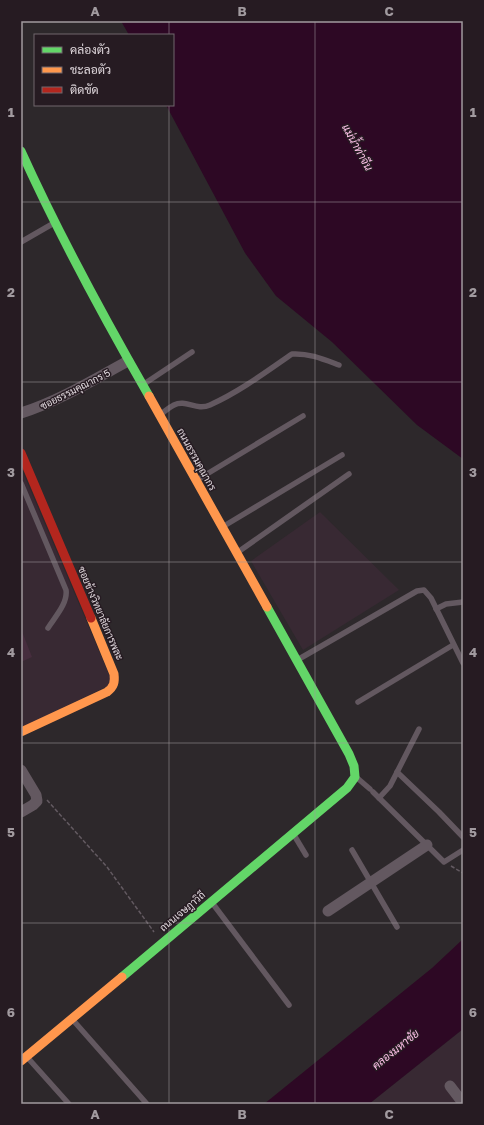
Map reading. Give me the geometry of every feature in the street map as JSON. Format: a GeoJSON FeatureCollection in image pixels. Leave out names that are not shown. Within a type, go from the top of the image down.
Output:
{"type":"FeatureCollection","features":[{"type":"Feature","properties":{"kind":"street","name":"ถนนธรรมคุณากร"},"geometry":{"type":"LineString","coordinates":[[21,151],[54,223],[128,361],[197,480],[236,553],[352,760],[355,777]]}},
{"type":"Feature","properties":{"kind":"street","name":"ซอยธรรมคุณากร 5"},"geometry":{"type":"LineString","coordinates":[[21,413],[43,406],[78,389],[128,361]]}},
{"type":"Feature","properties":{"kind":"street","name":"ซอยข้างวิทยาลัยการพละ"},"geometry":{"type":"LineString","coordinates":[[21,453],[115,679],[113,688],[107,692],[21,732]]}},
{"type":"Feature","properties":{"kind":"street"},"geometry":{"type":"LineString","coordinates":[[21,770],[36,796],[37,801],[21,812]]}},
{"type":"Feature","properties":{"kind":"street","name":"ถนนเจษฎาวิถี"},"geometry":{"type":"LineString","coordinates":[[24,1059],[347,788],[355,777]]}},
{"type":"Feature","properties":{"kind":"street"},"geometry":{"type":"LineString","coordinates":[[328,911],[427,844]]}},
{"type":"Feature","properties":{"kind":"street"},"geometry":{"type":"LineString","coordinates":[[450,1086],[463,1103]]}},
{"type":"Feature","properties":{"kind":"lane"},"geometry":{"type":"LineString","coordinates":[[21,242],[54,223]]}},
{"type":"Feature","properties":{"kind":"lane"},"geometry":{"type":"LineString","coordinates":[[142,385],[192,352]]}},
{"type":"Feature","properties":{"kind":"lane"},"geometry":{"type":"LineString","coordinates":[[160,415],[174,405],[183,403],[197,408],[211,405],[234,392],[292,354],[316,356],[339,365]]}},
{"type":"Feature","properties":{"kind":"lane"},"geometry":{"type":"LineString","coordinates":[[197,480],[303,416]]}},
{"type":"Feature","properties":{"kind":"lane"},"geometry":{"type":"LineString","coordinates":[[222,527],[342,455]]}},
{"type":"Feature","properties":{"kind":"lane"},"geometry":{"type":"LineString","coordinates":[[236,553],[349,474]]}},
{"type":"Feature","properties":{"kind":"lane"},"geometry":{"type":"LineString","coordinates":[[21,483],[66,590],[67,596],[48,628]]}},
{"type":"Feature","properties":{"kind":"lane"},"geometry":{"type":"LineString","coordinates":[[296,661],[417,591],[424,590],[427,592],[463,663]]}},
{"type":"Feature","properties":{"kind":"lane"},"geometry":{"type":"LineString","coordinates":[[436,609],[446,604],[463,602]]}},
{"type":"Feature","properties":{"kind":"lane"},"geometry":{"type":"LineString","coordinates":[[358,702],[454,645]]}},
{"type":"Feature","properties":{"kind":"lane"},"geometry":{"type":"LineString","coordinates":[[379,798],[390,786],[420,729]]}},
{"type":"Feature","properties":{"kind":"lane"},"geometry":{"type":"LineString","coordinates":[[397,772],[463,837]]}},
{"type":"Feature","properties":{"kind":"lane"},"geometry":{"type":"LineString","coordinates":[[355,777],[371,790],[444,862],[463,850]]}},
{"type":"Feature","properties":{"kind":"lane"},"geometry":{"type":"LineString","coordinates":[[293,834],[306,855]]}},
{"type":"Feature","properties":{"kind":"lane"},"geometry":{"type":"LineString","coordinates":[[352,850],[397,926]]}},
{"type":"Feature","properties":{"kind":"lane"},"geometry":{"type":"LineString","coordinates":[[211,902],[289,1005]]}},
{"type":"Feature","properties":{"kind":"lane"},"geometry":{"type":"LineString","coordinates":[[72,1018],[147,1104]]}},
{"type":"Feature","properties":{"kind":"lane"},"geometry":{"type":"LineString","coordinates":[[24,1059],[69,1104]]}},
{"type":"Feature","properties":{"kind":"path"},"geometry":{"type":"LineString","coordinates":[[36,796],[46,799],[107,867],[161,943]]}},
{"type":"Feature","properties":{"kind":"path"},"geometry":{"type":"LineString","coordinates":[[444,862],[463,873]]}},
{"type":"Feature","properties":{"kind":"shaded area"},"geometry":{"type":"Polygon","coordinates":[[[21,468],[111,679],[110,685],[21,728],[21,468]]]}},
{"type":"Feature","properties":{"kind":"shaded area"},"geometry":{"type":"Polygon","coordinates":[[[320,512],[399,590],[303,650],[251,561],[320,512]]]}},
{"type":"Feature","properties":{"kind":"shaded area"},"geometry":{"type":"Polygon","coordinates":[[[21,629],[32,657],[21,662],[21,629]]]}},
{"type":"Feature","properties":{"kind":"shaded area"},"geometry":{"type":"Polygon","coordinates":[[[463,1029],[463,1104],[369,1104],[463,1029]]]}},
{"type":"Feature","properties":{"kind":"water","name":"แม่น้ำท่าจีน"},"geometry":{"type":"Polygon","coordinates":[[[121,21],[463,21],[463,459],[417,425],[332,342],[276,296],[245,253],[167,106],[174,106],[174,34],[128,34],[121,21]]]}},
{"type":"Feature","properties":{"kind":"water","name":"คลองมหาชัย"},"geometry":{"type":"Polygon","coordinates":[[[463,939],[463,1029],[369,1104],[264,1104],[432,968],[463,939]]]}},
{"type":"Feature","properties":{"kind":"traffic: fast"},"geometry":{"type":"LineString","coordinates":[[21,151],[82,275],[149,396]]}},
{"type":"Feature","properties":{"kind":"traffic: fast"},"geometry":{"type":"LineString","coordinates":[[122,977],[347,788],[355,777],[354,766],[349,754],[267,607]]}},
{"type":"Feature","properties":{"kind":"traffic: slow"},"geometry":{"type":"LineString","coordinates":[[149,396],[267,607]]}},
{"type":"Feature","properties":{"kind":"traffic: slow"},"geometry":{"type":"LineString","coordinates":[[21,732],[107,692],[113,686],[114,674],[91,618]]}},
{"type":"Feature","properties":{"kind":"traffic: slow"},"geometry":{"type":"LineString","coordinates":[[21,1061],[122,977]]}},
{"type":"Feature","properties":{"kind":"traffic: jam"},"geometry":{"type":"LineString","coordinates":[[21,453],[91,618]]}}]}
